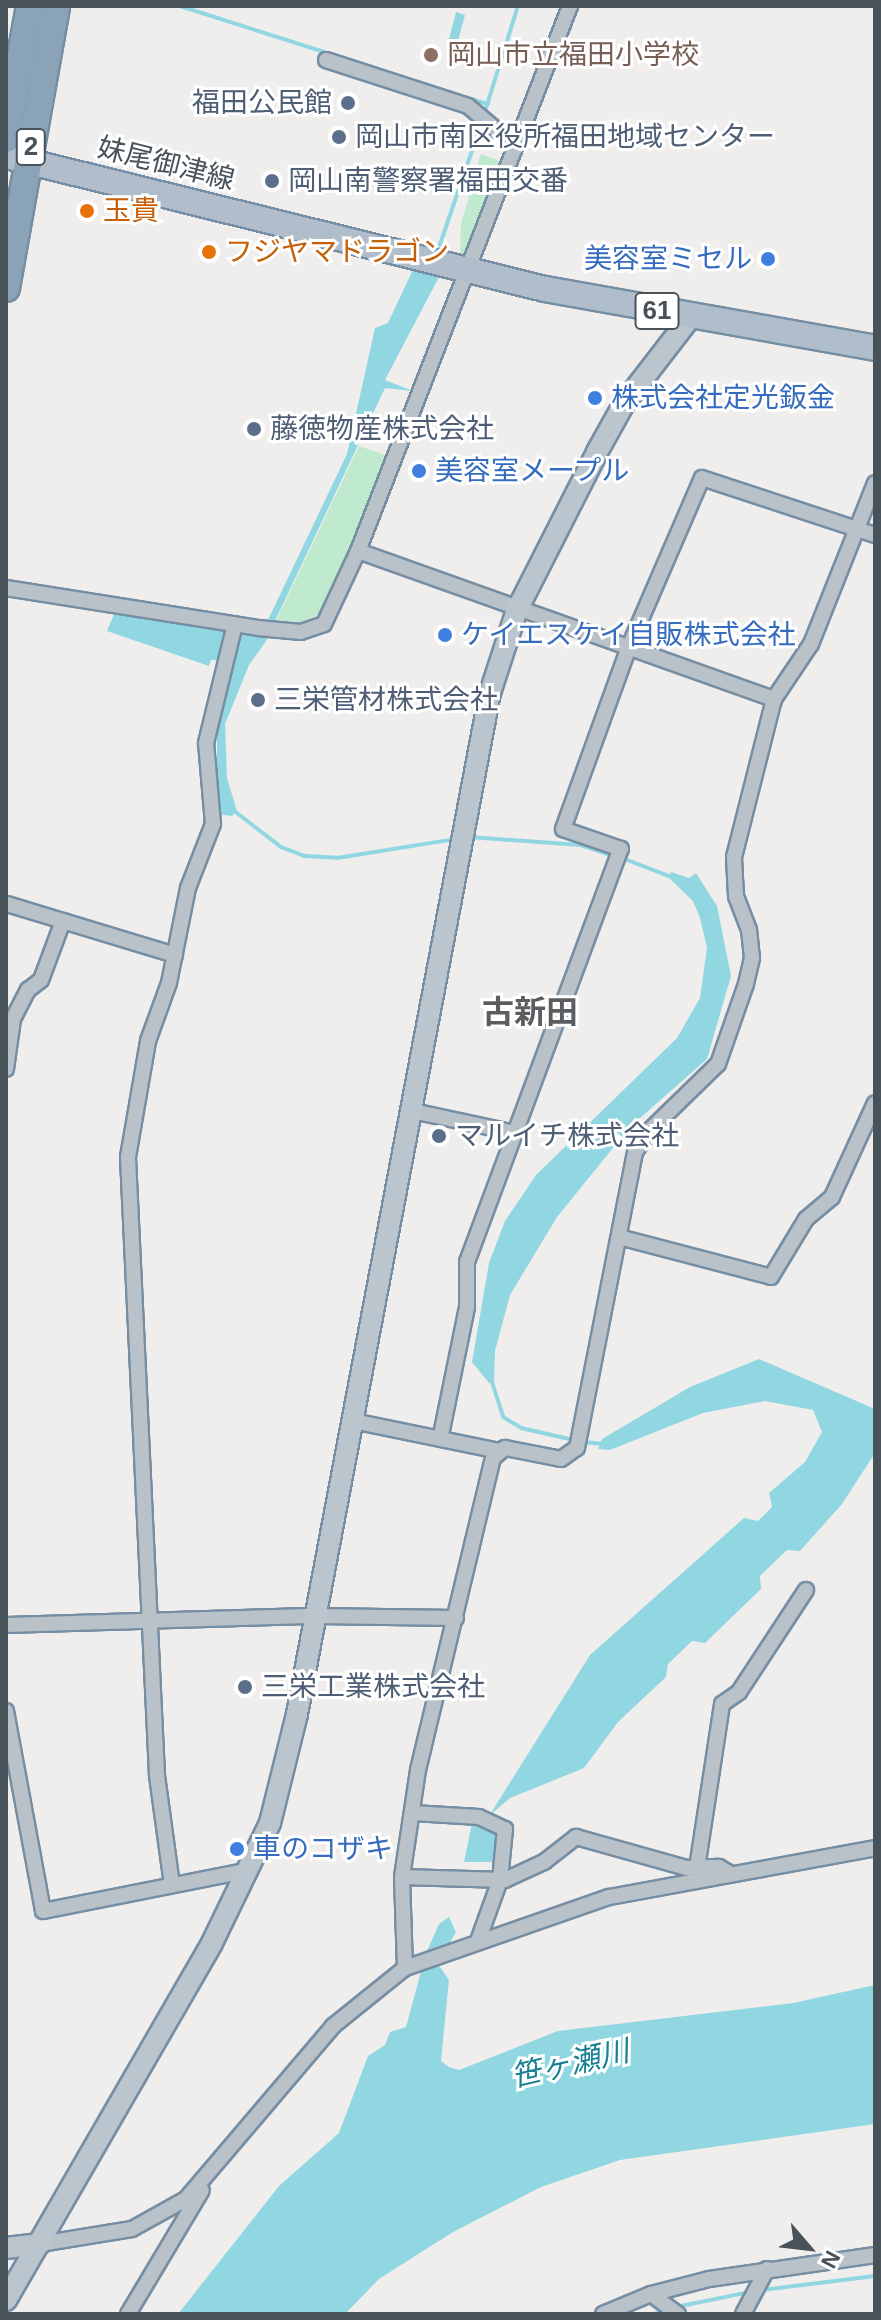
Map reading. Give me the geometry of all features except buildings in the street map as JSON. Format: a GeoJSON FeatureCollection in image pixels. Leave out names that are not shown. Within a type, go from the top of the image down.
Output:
{"type":"FeatureCollection","features":[{"type":"Feature","properties":{"kind":"highway","name":"2"},"geometry":{"type":"LineString","coordinates":[[6,139],[30,6]]}},
{"type":"Feature","properties":{"kind":"highway","name":"2"},"geometry":{"type":"LineString","coordinates":[[6,288],[17,159],[56,6]]}},
{"type":"Feature","properties":{"kind":"main road","name":"妹尾御津線"},"geometry":{"type":"LineString","coordinates":[[17,159],[452,268],[690,318],[875,348]]}},
{"type":"Feature","properties":{"kind":"street"},"geometry":{"type":"LineString","coordinates":[[6,588],[258,628],[301,632],[324,624],[358,551],[452,268],[519,139],[570,6]]}},
{"type":"Feature","properties":{"kind":"street"},"geometry":{"type":"LineString","coordinates":[[326,60],[468,106],[495,129],[519,139]]}},
{"type":"Feature","properties":{"kind":"street"},"geometry":{"type":"LineString","coordinates":[[6,2300],[250,1870],[286,1766],[413,1111],[490,693],[517,610],[625,402],[690,318]]}},
{"type":"Feature","properties":{"kind":"street"},"geometry":{"type":"LineString","coordinates":[[441,1435],[467,1307],[467,1262],[516,1133],[526,1093],[621,849],[563,829],[628,649],[702,478],[875,535]]}},
{"type":"Feature","properties":{"kind":"street"},"geometry":{"type":"LineString","coordinates":[[353,1421],[441,1435],[499,1451],[561,1459],[577,1448],[583,1432],[635,1152],[649,1131],[718,1064],[752,958],[749,930],[736,896],[734,857],[774,699],[811,644],[875,483]]}},
{"type":"Feature","properties":{"kind":"street"},"geometry":{"type":"LineString","coordinates":[[358,551],[774,699]]}},
{"type":"Feature","properties":{"kind":"street"},"geometry":{"type":"LineString","coordinates":[[172,1885],[157,1775],[128,1157],[148,1041],[175,955],[188,888],[213,824],[206,743],[235,624]]}},
{"type":"Feature","properties":{"kind":"street"},"geometry":{"type":"LineString","coordinates":[[7,904],[175,955]]}},
{"type":"Feature","properties":{"kind":"street"},"geometry":{"type":"LineString","coordinates":[[6,1069],[13,1019],[28,990],[41,980],[63,921]]}},
{"type":"Feature","properties":{"kind":"street"},"geometry":{"type":"LineString","coordinates":[[619,1237],[771,1277],[806,1219],[832,1197],[875,1103]]}},
{"type":"Feature","properties":{"kind":"street"},"geometry":{"type":"LineString","coordinates":[[413,1111],[516,1133]]}},
{"type":"Feature","properties":{"kind":"street"},"geometry":{"type":"LineString","coordinates":[[405,1968],[402,1877],[418,1770],[493,1458],[499,1451]]}},
{"type":"Feature","properties":{"kind":"street"},"geometry":{"type":"LineString","coordinates":[[697,1868],[722,1704],[739,1692],[806,1590]]}},
{"type":"Feature","properties":{"kind":"street"},"geometry":{"type":"LineString","coordinates":[[6,1625],[316,1616],[456,1618]]}},
{"type":"Feature","properties":{"kind":"street"},"geometry":{"type":"LineString","coordinates":[[6,1711],[43,1911],[250,1870]]}},
{"type":"Feature","properties":{"kind":"street"},"geometry":{"type":"LineString","coordinates":[[413,1813],[489,1821],[505,1829],[500,1880],[476,1940]]}},
{"type":"Feature","properties":{"kind":"street"},"geometry":{"type":"LineString","coordinates":[[402,1877],[500,1880],[531,1869],[576,1837],[697,1868],[719,1867],[732,1874]]}},
{"type":"Feature","properties":{"kind":"street"},"geometry":{"type":"LineString","coordinates":[[6,2248],[132,2229],[186,2199],[210,2176],[333,2026],[405,1968],[476,1940],[609,1897],[875,1848]]}},
{"type":"Feature","properties":{"kind":"street"},"geometry":{"type":"LineString","coordinates":[[128,2314],[210,2176]]}},
{"type":"Feature","properties":{"kind":"street"},"geometry":{"type":"LineString","coordinates":[[608,2312],[651,2294],[767,2269],[875,2255]]}},
{"type":"Feature","properties":{"kind":"street"},"geometry":{"type":"LineString","coordinates":[[743,2314],[767,2269]]}},
{"type":"Feature","properties":{"kind":"street"},"geometry":{"type":"LineString","coordinates":[[651,2294],[678,2314]]}},
{"type":"Feature","properties":{"kind":"green space"},"geometry":{"type":"Polygon","coordinates":[[[481,154],[505,163],[466,255],[460,255],[461,224],[481,154]]]}},
{"type":"Feature","properties":{"kind":"green space"},"geometry":{"type":"Polygon","coordinates":[[[359,446],[388,456],[326,611],[295,625],[275,623],[359,446]]]}},
{"type":"Feature","properties":{"kind":"water"},"geometry":{"type":"Polygon","coordinates":[[[456,12],[465,15],[458,41],[452,44],[448,43],[456,12]]]}},
{"type":"Feature","properties":{"kind":"water"},"geometry":{"type":"Polygon","coordinates":[[[424,246],[444,251],[439,277],[385,380],[413,391],[385,388],[274,623],[267,622],[347,454],[375,328],[388,323],[424,246]]]}},
{"type":"Feature","properties":{"kind":"water"},"geometry":{"type":"Polygon","coordinates":[[[115,612],[269,637],[249,665],[225,724],[227,778],[237,811],[232,816],[217,814],[217,726],[235,661],[211,660],[209,666],[107,631],[115,612]]]}},
{"type":"Feature","properties":{"kind":"water"},"geometry":{"type":"Polygon","coordinates":[[[671,872],[689,878],[696,873],[717,906],[731,976],[707,1059],[630,1127],[557,1217],[510,1295],[495,1351],[494,1381],[489,1383],[472,1362],[489,1263],[505,1221],[536,1175],[677,1038],[700,998],[707,948],[693,901],[669,878],[671,872]]]}},
{"type":"Feature","properties":{"kind":"water"},"geometry":{"type":"Polygon","coordinates":[[[759,1359],[875,1409],[875,1453],[842,1504],[800,1551],[787,1550],[760,1576],[761,1589],[705,1643],[692,1641],[668,1664],[666,1677],[618,1722],[584,1768],[510,1798],[489,1816],[590,1655],[744,1518],[758,1521],[772,1507],[769,1493],[805,1462],[822,1432],[813,1410],[765,1401],[703,1413],[610,1450],[598,1449],[602,1439],[690,1387],[759,1359]]]}},
{"type":"Feature","properties":{"kind":"water"},"geometry":{"type":"Polygon","coordinates":[[[472,1823],[500,1831],[497,1862],[464,1862],[472,1823]]]}},
{"type":"Feature","properties":{"kind":"water","name":"笹ヶ瀬川"},"geometry":{"type":"Polygon","coordinates":[[[449,1917],[456,1932],[438,1964],[449,1980],[441,2061],[449,2067],[459,2070],[558,2031],[793,2003],[875,1985],[875,2124],[620,2160],[541,2187],[453,2232],[379,2279],[345,2314],[178,2314],[279,2186],[339,2133],[368,2056],[385,2045],[390,2032],[406,2027],[426,1953],[439,1924],[449,1917]]]}},
{"type":"Feature","properties":{"kind":"waterway"},"geometry":{"type":"LineString","coordinates":[[180,6],[488,104]]}},
{"type":"Feature","properties":{"kind":"waterway"},"geometry":{"type":"LineString","coordinates":[[486,108],[518,6]]}},
{"type":"Feature","properties":{"kind":"waterway"},"geometry":{"type":"LineString","coordinates":[[437,253],[479,130]]}},
{"type":"Feature","properties":{"kind":"waterway"},"geometry":{"type":"LineString","coordinates":[[233,810],[281,847],[304,856],[337,858],[456,839]]}},
{"type":"Feature","properties":{"kind":"waterway"},"geometry":{"type":"LineString","coordinates":[[469,837],[581,845],[613,856]]}},
{"type":"Feature","properties":{"kind":"waterway"},"geometry":{"type":"LineString","coordinates":[[622,858],[674,878]]}},
{"type":"Feature","properties":{"kind":"waterway"},"geometry":{"type":"LineString","coordinates":[[491,1379],[503,1417],[521,1428],[574,1440]]}},
{"type":"Feature","properties":{"kind":"waterway"},"geometry":{"type":"LineString","coordinates":[[582,1442],[605,1444]]}},
{"type":"Feature","properties":{"kind":"waterway"},"geometry":{"type":"LineString","coordinates":[[762,2290],[875,2276]]}},
{"type":"Feature","properties":{"kind":"waterway"},"geometry":{"type":"LineString","coordinates":[[676,2307],[750,2292]]}},
{"type":"Feature","properties":{"kind":"waterway"},"geometry":{"type":"LineString","coordinates":[[654,2314],[668,2310]]}},
{"type":"Feature","properties":{"kind":"place","name":"岡山市立福田小学校"},"geometry":{"type":"Point","coordinates":[431,55]}},
{"type":"Feature","properties":{"kind":"place","name":"福田公民館"},"geometry":{"type":"Point","coordinates":[348,103]}},
{"type":"Feature","properties":{"kind":"place","name":"岡山市南区役所福田地域センター"},"geometry":{"type":"Point","coordinates":[339,137]}},
{"type":"Feature","properties":{"kind":"place","name":"岡山南警察署福田交番"},"geometry":{"type":"Point","coordinates":[272,181]}},
{"type":"Feature","properties":{"kind":"place","name":"玉貴"},"geometry":{"type":"Point","coordinates":[87,211]}},
{"type":"Feature","properties":{"kind":"place","name":"フジヤマドラゴン"},"geometry":{"type":"Point","coordinates":[209,252]}},
{"type":"Feature","properties":{"kind":"place","name":"美容室ミセル"},"geometry":{"type":"Point","coordinates":[768,259]}},
{"type":"Feature","properties":{"kind":"place","name":"株式会社定光鈑金"},"geometry":{"type":"Point","coordinates":[595,398]}},
{"type":"Feature","properties":{"kind":"place","name":"藤徳物産株式会社"},"geometry":{"type":"Point","coordinates":[254,429]}},
{"type":"Feature","properties":{"kind":"place","name":"美容室メープル"},"geometry":{"type":"Point","coordinates":[419,471]}},
{"type":"Feature","properties":{"kind":"place","name":"ケイエスケイ自販株式会社"},"geometry":{"type":"Point","coordinates":[445,635]}},
{"type":"Feature","properties":{"kind":"place","name":"三栄管材株式会社"},"geometry":{"type":"Point","coordinates":[258,700]}},
{"type":"Feature","properties":{"kind":"place","name":"マルイチ株式会社"},"geometry":{"type":"Point","coordinates":[439,1136]}},
{"type":"Feature","properties":{"kind":"place","name":"三栄工業株式会社"},"geometry":{"type":"Point","coordinates":[245,1687]}},
{"type":"Feature","properties":{"kind":"place","name":"車のコザキ"},"geometry":{"type":"Point","coordinates":[237,1849]}},
{"type":"Feature","properties":{"kind":"district","name":"古新田"},"geometry":{"type":"Point","coordinates":[530,1012]}}]}
